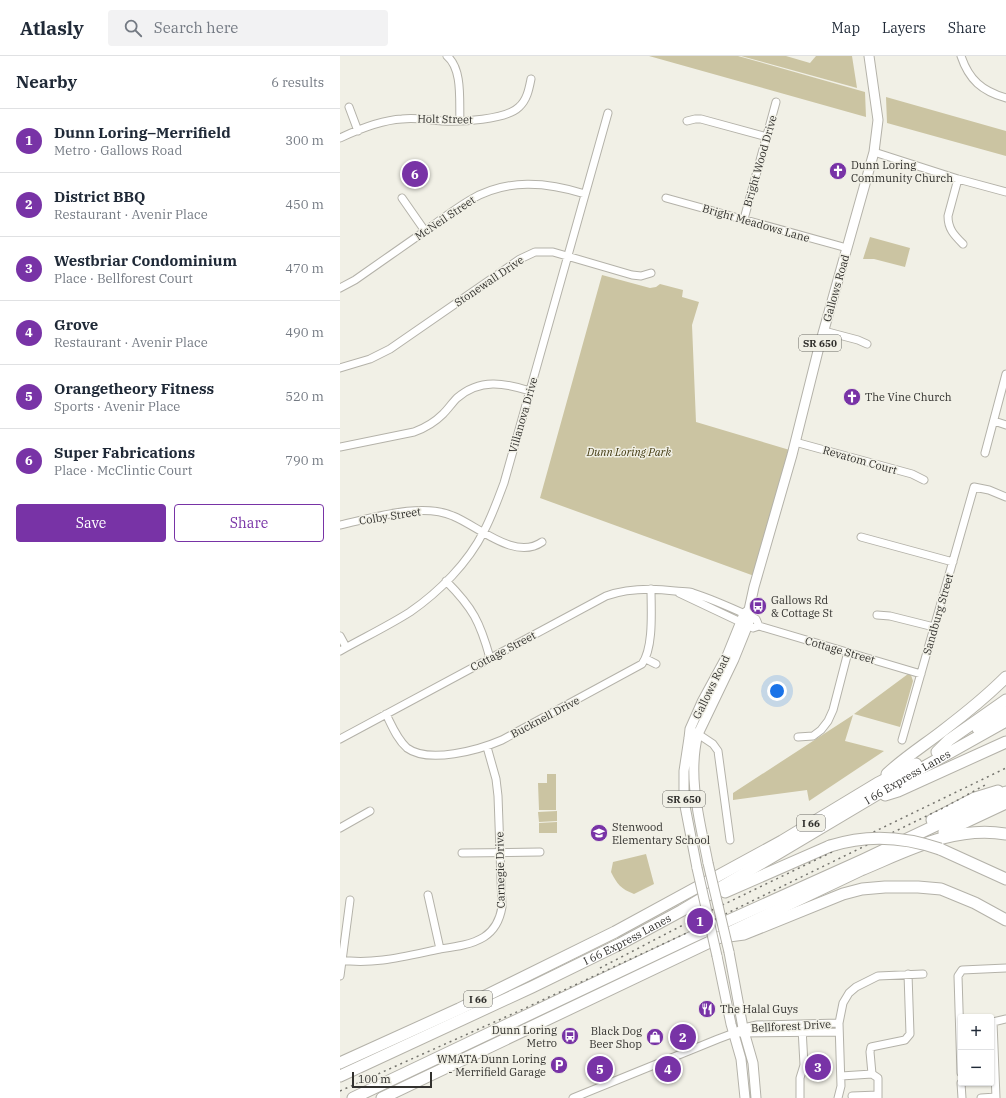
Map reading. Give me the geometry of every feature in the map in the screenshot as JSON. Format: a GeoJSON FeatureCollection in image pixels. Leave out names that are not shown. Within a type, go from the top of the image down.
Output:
{"type":"FeatureCollection","features":[{"type":"Feature","properties":{"kind":"highway"},"geometry":{"type":"LineString","coordinates":[[878,784],[899,762],[945,729],[987,695],[1006,677]]}},
{"type":"Feature","properties":{"kind":"highway"},"geometry":{"type":"LineString","coordinates":[[937,752],[949,740],[1006,700]]}},
{"type":"Feature","properties":{"kind":"highway","name":"I 66"},"geometry":{"type":"LineString","coordinates":[[340,1064],[459,1009],[615,932],[782,841],[878,784],[1006,712]]}},
{"type":"Feature","properties":{"kind":"highway","name":"I 66 Express Lanes"},"geometry":{"type":"LineString","coordinates":[[340,1076],[582,964],[681,911],[908,776],[1006,721]]}},
{"type":"Feature","properties":{"kind":"highway"},"geometry":{"type":"LineString","coordinates":[[978,755],[1006,738]]}},
{"type":"Feature","properties":{"kind":"highway"},"geometry":{"type":"LineString","coordinates":[[869,800],[898,791],[1006,742]]}},
{"type":"Feature","properties":{"kind":"highway"},"geometry":{"type":"LineString","coordinates":[[770,903],[792,888],[960,805],[985,794],[1006,791]]}},
{"type":"Feature","properties":{"kind":"highway","name":"I 66 Express Lanes"},"geometry":{"type":"LineString","coordinates":[[353,1098],[692,937],[770,903],[1006,791]]}},
{"type":"Feature","properties":{"kind":"highway"},"geometry":{"type":"LineString","coordinates":[[904,852],[1006,803]]}},
{"type":"Feature","properties":{"kind":"highway"},"geometry":{"type":"LineString","coordinates":[[382,1098],[860,870],[925,843],[958,834],[976,832],[1006,834]]}},
{"type":"Feature","properties":{"kind":"highway"},"geometry":{"type":"LineString","coordinates":[[681,911],[830,846],[849,841],[877,837],[908,840],[940,849],[1006,879]]}},
{"type":"Feature","properties":{"kind":"highway"},"geometry":{"type":"LineString","coordinates":[[718,937],[744,934],[843,894],[862,889],[885,887],[941,889],[975,903],[1006,920]]}},
{"type":"Feature","properties":{"kind":"highway"},"geometry":{"type":"LineString","coordinates":[[343,1098],[436,1058]]}},
{"type":"Feature","properties":{"kind":"main road","name":"Gallows Road"},"geometry":{"type":"LineString","coordinates":[[744,1098],[741,1059],[734,1034],[697,868],[684,801],[684,770],[702,702],[746,618],[874,152],[878,120],[869,56]]}},
{"type":"Feature","properties":{"kind":"main road","name":"Gallows Road"},"geometry":{"type":"LineString","coordinates":[[694,732],[694,780],[696,803],[708,863],[729,952],[744,1031],[753,1063],[756,1098]]}},
{"type":"Feature","properties":{"kind":"street"},"geometry":{"type":"LineString","coordinates":[[447,56],[457,70],[460,121]]}},
{"type":"Feature","properties":{"kind":"street"},"geometry":{"type":"LineString","coordinates":[[961,56],[964,66],[970,76],[981,88],[992,94],[1006,98]]}},
{"type":"Feature","properties":{"kind":"street","name":"Holt Street"},"geometry":{"type":"LineString","coordinates":[[340,138],[386,121],[401,119],[460,121],[486,118],[514,111],[520,107],[525,100],[532,79]]}},
{"type":"Feature","properties":{"kind":"street","name":"Bright Wood Drive"},"geometry":{"type":"LineString","coordinates":[[744,219],[776,102]]}},
{"type":"Feature","properties":{"kind":"street"},"geometry":{"type":"LineString","coordinates":[[349,107],[358,131]]}},
{"type":"Feature","properties":{"kind":"street","name":"Villanova Drive"},"geometry":{"type":"LineString","coordinates":[[343,649],[409,612],[436,591],[466,559],[484,532],[496,506],[504,483],[608,113]]}},
{"type":"Feature","properties":{"kind":"street"},"geometry":{"type":"LineString","coordinates":[[687,121],[701,119],[767,137]]}},
{"type":"Feature","properties":{"kind":"street"},"geometry":{"type":"LineString","coordinates":[[874,152],[958,179],[1006,192]]}},
{"type":"Feature","properties":{"kind":"street"},"geometry":{"type":"LineString","coordinates":[[958,179],[948,216],[948,222],[952,233],[963,244]]}},
{"type":"Feature","properties":{"kind":"street","name":"McNeil Street"},"geometry":{"type":"LineString","coordinates":[[340,288],[355,280],[471,200],[495,190],[514,185],[535,184],[555,186],[585,194]]}},
{"type":"Feature","properties":{"kind":"street"},"geometry":{"type":"LineString","coordinates":[[402,198],[425,231]]}},
{"type":"Feature","properties":{"kind":"street","name":"Bright Meadows Lane"},"geometry":{"type":"LineString","coordinates":[[666,198],[847,248]]}},
{"type":"Feature","properties":{"kind":"street","name":"Stonewall Drive"},"geometry":{"type":"LineString","coordinates":[[340,368],[370,359],[390,349],[527,255],[535,252],[545,251],[568,256],[632,275],[642,276],[651,273]]}},
{"type":"Feature","properties":{"kind":"street"},"geometry":{"type":"LineString","coordinates":[[824,330],[867,344]]}},
{"type":"Feature","properties":{"kind":"street"},"geometry":{"type":"LineString","coordinates":[[985,453],[1006,374]]}},
{"type":"Feature","properties":{"kind":"street"},"geometry":{"type":"LineString","coordinates":[[340,447],[414,432],[423,428],[442,415],[457,398],[466,391],[481,385],[493,383],[505,384],[530,391]]}},
{"type":"Feature","properties":{"kind":"street"},"geometry":{"type":"LineString","coordinates":[[994,421],[1006,425]]}},
{"type":"Feature","properties":{"kind":"street","name":"Revatom Court"},"geometry":{"type":"LineString","coordinates":[[795,442],[912,474],[924,480]]}},
{"type":"Feature","properties":{"kind":"street","name":"Sandburg Street"},"geometry":{"type":"LineString","coordinates":[[902,740],[974,487],[989,490],[1006,497]]}},
{"type":"Feature","properties":{"kind":"street","name":"Colby Street"},"geometry":{"type":"LineString","coordinates":[[340,525],[406,512],[429,510],[454,516],[504,543],[521,548],[532,547],[542,542]]}},
{"type":"Feature","properties":{"kind":"street"},"geometry":{"type":"LineString","coordinates":[[861,537],[953,562]]}},
{"type":"Feature","properties":{"kind":"street"},"geometry":{"type":"LineString","coordinates":[[446,582],[467,604],[478,621],[490,658]]}},
{"type":"Feature","properties":{"kind":"street"},"geometry":{"type":"LineString","coordinates":[[651,589],[650,642],[646,659],[656,664]]}},
{"type":"Feature","properties":{"kind":"street","name":"Cottage Street"},"geometry":{"type":"LineString","coordinates":[[340,739],[606,596],[628,590],[651,589],[692,592],[746,618],[754,628],[759,626],[921,674]]}},
{"type":"Feature","properties":{"kind":"street"},"geometry":{"type":"LineString","coordinates":[[877,615],[890,616],[934,627]]}},
{"type":"Feature","properties":{"kind":"street"},"geometry":{"type":"LineString","coordinates":[[340,636],[343,649]]}},
{"type":"Feature","properties":{"kind":"street"},"geometry":{"type":"LineString","coordinates":[[798,737],[813,736],[821,730],[828,721],[833,710],[848,652]]}},
{"type":"Feature","properties":{"kind":"street","name":"Bucknell Drive"},"geometry":{"type":"LineString","coordinates":[[386,714],[400,741],[418,753],[436,756],[487,747],[638,667],[646,659]]}},
{"type":"Feature","properties":{"kind":"street"},"geometry":{"type":"LineString","coordinates":[[694,732],[713,744],[718,751],[730,840]]}},
{"type":"Feature","properties":{"kind":"street","name":"Carnegie Drive"},"geometry":{"type":"LineString","coordinates":[[341,960],[362,962],[384,961],[440,950],[479,940],[490,932],[496,925],[502,906],[497,786],[487,747]]}},
{"type":"Feature","properties":{"kind":"street"},"geometry":{"type":"LineString","coordinates":[[340,828],[370,811]]}},
{"type":"Feature","properties":{"kind":"street"},"geometry":{"type":"LineString","coordinates":[[462,852],[540,852]]}},
{"type":"Feature","properties":{"kind":"street"},"geometry":{"type":"LineString","coordinates":[[428,895],[440,950]]}},
{"type":"Feature","properties":{"kind":"street"},"geometry":{"type":"LineString","coordinates":[[340,976],[350,900]]}},
{"type":"Feature","properties":{"kind":"street"},"geometry":{"type":"LineString","coordinates":[[960,1050],[958,976],[962,970],[1006,968]]}},
{"type":"Feature","properties":{"kind":"street"},"geometry":{"type":"LineString","coordinates":[[872,1074],[871,1047],[906,1040],[910,1034],[908,974]]}},
{"type":"Feature","properties":{"kind":"street"},"geometry":{"type":"LineString","coordinates":[[838,1098],[841,1086],[839,1023],[844,1003],[849,993],[856,986],[878,976],[923,974]]}},
{"type":"Feature","properties":{"kind":"street"},"geometry":{"type":"LineString","coordinates":[[981,1098],[996,1098],[992,1022],[1006,1019]]}},
{"type":"Feature","properties":{"kind":"street","name":"Bellforest Drive"},"geometry":{"type":"LineString","coordinates":[[744,1031],[757,1025],[839,1023]]}},
{"type":"Feature","properties":{"kind":"street"},"geometry":{"type":"LineString","coordinates":[[800,1098],[800,1078],[804,1065],[802,1024]]}},
{"type":"Feature","properties":{"kind":"street"},"geometry":{"type":"LineString","coordinates":[[573,1098],[718,1039],[744,1031]]}},
{"type":"Feature","properties":{"kind":"street","name":"Bellforest Drive"},"geometry":{"type":"LineString","coordinates":[[744,1031],[802,1033],[839,1032]]}},
{"type":"Feature","properties":{"kind":"street"},"geometry":{"type":"LineString","coordinates":[[841,1076],[872,1074],[878,1078],[878,1096],[852,1096]]}},
{"type":"Feature","properties":{"kind":"street"},"geometry":{"type":"LineString","coordinates":[[961,1086],[962,1098]]}},
{"type":"Feature","properties":{"kind":"green space"},"geometry":{"type":"Polygon","coordinates":[[[649,56],[738,56],[865,92],[866,117],[649,56]]]}},
{"type":"Feature","properties":{"kind":"green space"},"geometry":{"type":"Polygon","coordinates":[[[741,56],[786,56],[810,63],[816,56],[852,56],[857,88],[741,56]]]}},
{"type":"Feature","properties":{"kind":"green space"},"geometry":{"type":"Polygon","coordinates":[[[886,97],[1006,131],[1006,156],[887,123],[886,97]]]}},
{"type":"Feature","properties":{"kind":"green space"},"geometry":{"type":"Polygon","coordinates":[[[870,237],[910,248],[905,267],[874,259],[863,259],[870,237]]]}},
{"type":"Feature","properties":{"kind":"green space","name":"Dunn Loring Park"},"geometry":{"type":"Polygon","coordinates":[[[602,275],[650,288],[656,287],[660,284],[683,290],[682,297],[699,302],[692,325],[696,422],[793,451],[757,577],[540,498],[602,275]]]}},
{"type":"Feature","properties":{"kind":"green space"},"geometry":{"type":"Polygon","coordinates":[[[908,674],[911,675],[913,681],[900,727],[854,714],[908,674]]]}},
{"type":"Feature","properties":{"kind":"green space"},"geometry":{"type":"Polygon","coordinates":[[[853,715],[845,741],[884,751],[809,801],[807,790],[733,800],[733,793],[853,715]]]}},
{"type":"Feature","properties":{"kind":"green space"},"geometry":{"type":"Polygon","coordinates":[[[547,774],[556,774],[556,810],[539,810],[538,783],[547,783],[547,774]]]}},
{"type":"Feature","properties":{"kind":"green space"},"geometry":{"type":"Polygon","coordinates":[[[557,811],[557,821],[539,822],[538,812],[557,811]]]}},
{"type":"Feature","properties":{"kind":"green space"},"geometry":{"type":"Polygon","coordinates":[[[557,822],[557,833],[539,833],[539,823],[557,822]]]}},
{"type":"Feature","properties":{"kind":"green space"},"geometry":{"type":"Polygon","coordinates":[[[646,854],[654,884],[634,894],[620,886],[615,880],[611,872],[613,862],[646,854]]]}},
{"type":"Feature","properties":{"kind":"railway"},"geometry":{"type":"LineString","coordinates":[[706,913],[1006,768]]}},
{"type":"Feature","properties":{"kind":"railway"},"geometry":{"type":"LineString","coordinates":[[709,922],[945,807],[985,785]]}},
{"type":"Feature","properties":{"kind":"railway"},"geometry":{"type":"LineString","coordinates":[[600,968],[689,922]]}},
{"type":"Feature","properties":{"kind":"railway"},"geometry":{"type":"LineString","coordinates":[[340,1091],[519,1011],[693,930]]}},
{"type":"Feature","properties":{"kind":"place","name":"Dunn Loring Community Church"},"geometry":{"type":"Point","coordinates":[838,171]}},
{"type":"Feature","properties":{"kind":"place","name":"Super Fabrications"},"geometry":{"type":"Point","coordinates":[415,174]}},
{"type":"Feature","properties":{"kind":"place","name":"The Vine Church"},"geometry":{"type":"Point","coordinates":[852,397]}},
{"type":"Feature","properties":{"kind":"place","name":"Gallows Rd & Cottage St"},"geometry":{"type":"Point","coordinates":[758,606]}},
{"type":"Feature","properties":{"kind":"place","name":"Stenwood Elementary School"},"geometry":{"type":"Point","coordinates":[599,833]}},
{"type":"Feature","properties":{"kind":"place","name":"Dunn Loring–Merrifield"},"geometry":{"type":"Point","coordinates":[700,921]}},
{"type":"Feature","properties":{"kind":"place","name":"The Halal Guys"},"geometry":{"type":"Point","coordinates":[707,1009]}},
{"type":"Feature","properties":{"kind":"place","name":"Dunn Loring Metro"},"geometry":{"type":"Point","coordinates":[570,1036]}},
{"type":"Feature","properties":{"kind":"place","name":"Black Dog Beer Shop"},"geometry":{"type":"Point","coordinates":[655,1037]}},
{"type":"Feature","properties":{"kind":"place","name":"District BBQ"},"geometry":{"type":"Point","coordinates":[683,1037]}},
{"type":"Feature","properties":{"kind":"place","name":"WMATA Dunn Loring - Merrifield Garage"},"geometry":{"type":"Point","coordinates":[559,1065]}},
{"type":"Feature","properties":{"kind":"place","name":"Westbriar Condominium"},"geometry":{"type":"Point","coordinates":[818,1067]}},
{"type":"Feature","properties":{"kind":"place","name":"Orangetheory Fitness"},"geometry":{"type":"Point","coordinates":[600,1069]}},
{"type":"Feature","properties":{"kind":"place","name":"Grove"},"geometry":{"type":"Point","coordinates":[668,1069]}}]}
